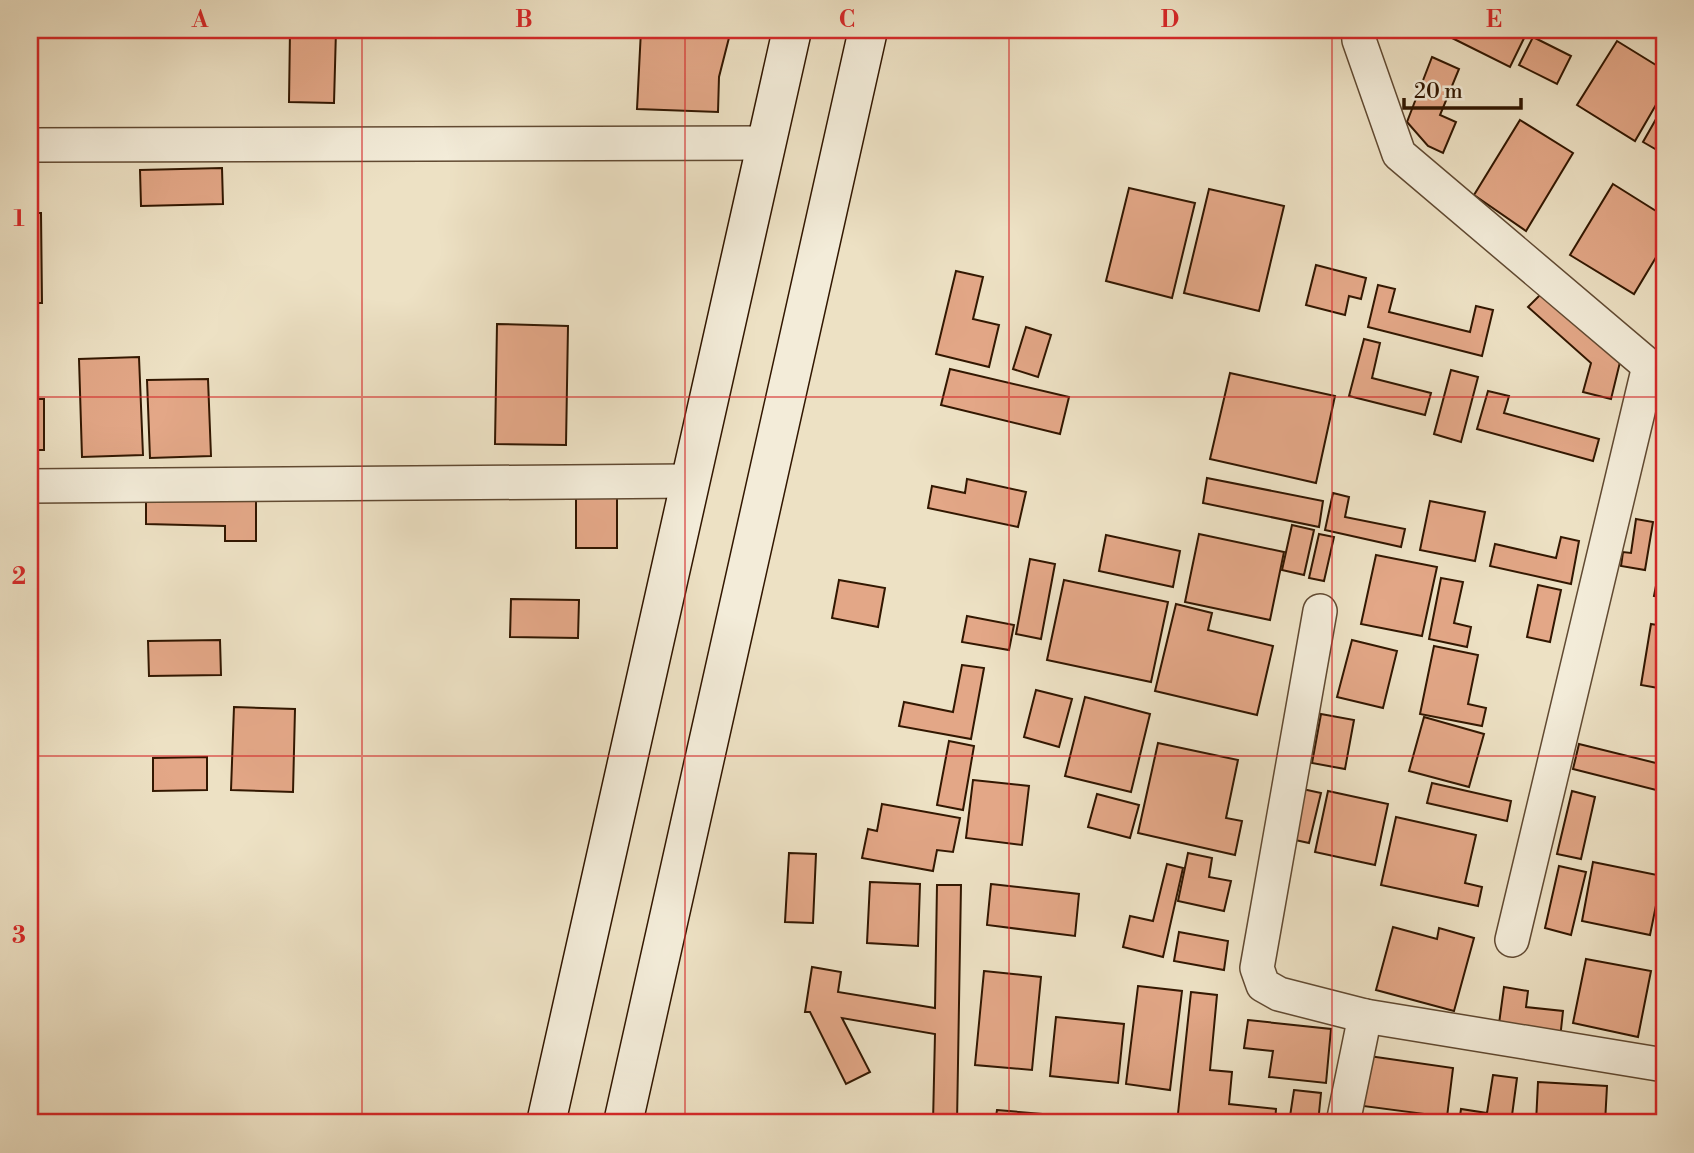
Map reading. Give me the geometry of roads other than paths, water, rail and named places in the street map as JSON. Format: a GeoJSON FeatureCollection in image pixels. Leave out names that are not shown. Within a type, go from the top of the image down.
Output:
{"type":"FeatureCollection","features":[{"type":"Feature","properties":{"kind":"street"},"geometry":{"type":"LineString","coordinates":[[546,1123],[792,30]]}},
{"type":"Feature","properties":{"kind":"street"},"geometry":{"type":"LineString","coordinates":[[623,1123],[869,30]]}},
{"type":"Feature","properties":{"kind":"street"},"geometry":{"type":"LineString","coordinates":[[1358,30],[1359,40],[1399,155],[1656,378],[1512,940]]}},
{"type":"Feature","properties":{"kind":"street"},"geometry":{"type":"LineString","coordinates":[[30,145],[766,143]]}},
{"type":"Feature","properties":{"kind":"street"},"geometry":{"type":"LineString","coordinates":[[30,486],[690,481]]}},
{"type":"Feature","properties":{"kind":"street"},"geometry":{"type":"LineString","coordinates":[[1320,611],[1257,968],[1263,985],[1279,994],[1365,1016],[1664,1065]]}},
{"type":"Feature","properties":{"kind":"street"},"geometry":{"type":"LineString","coordinates":[[1343,1123],[1365,1016]]}}]}
